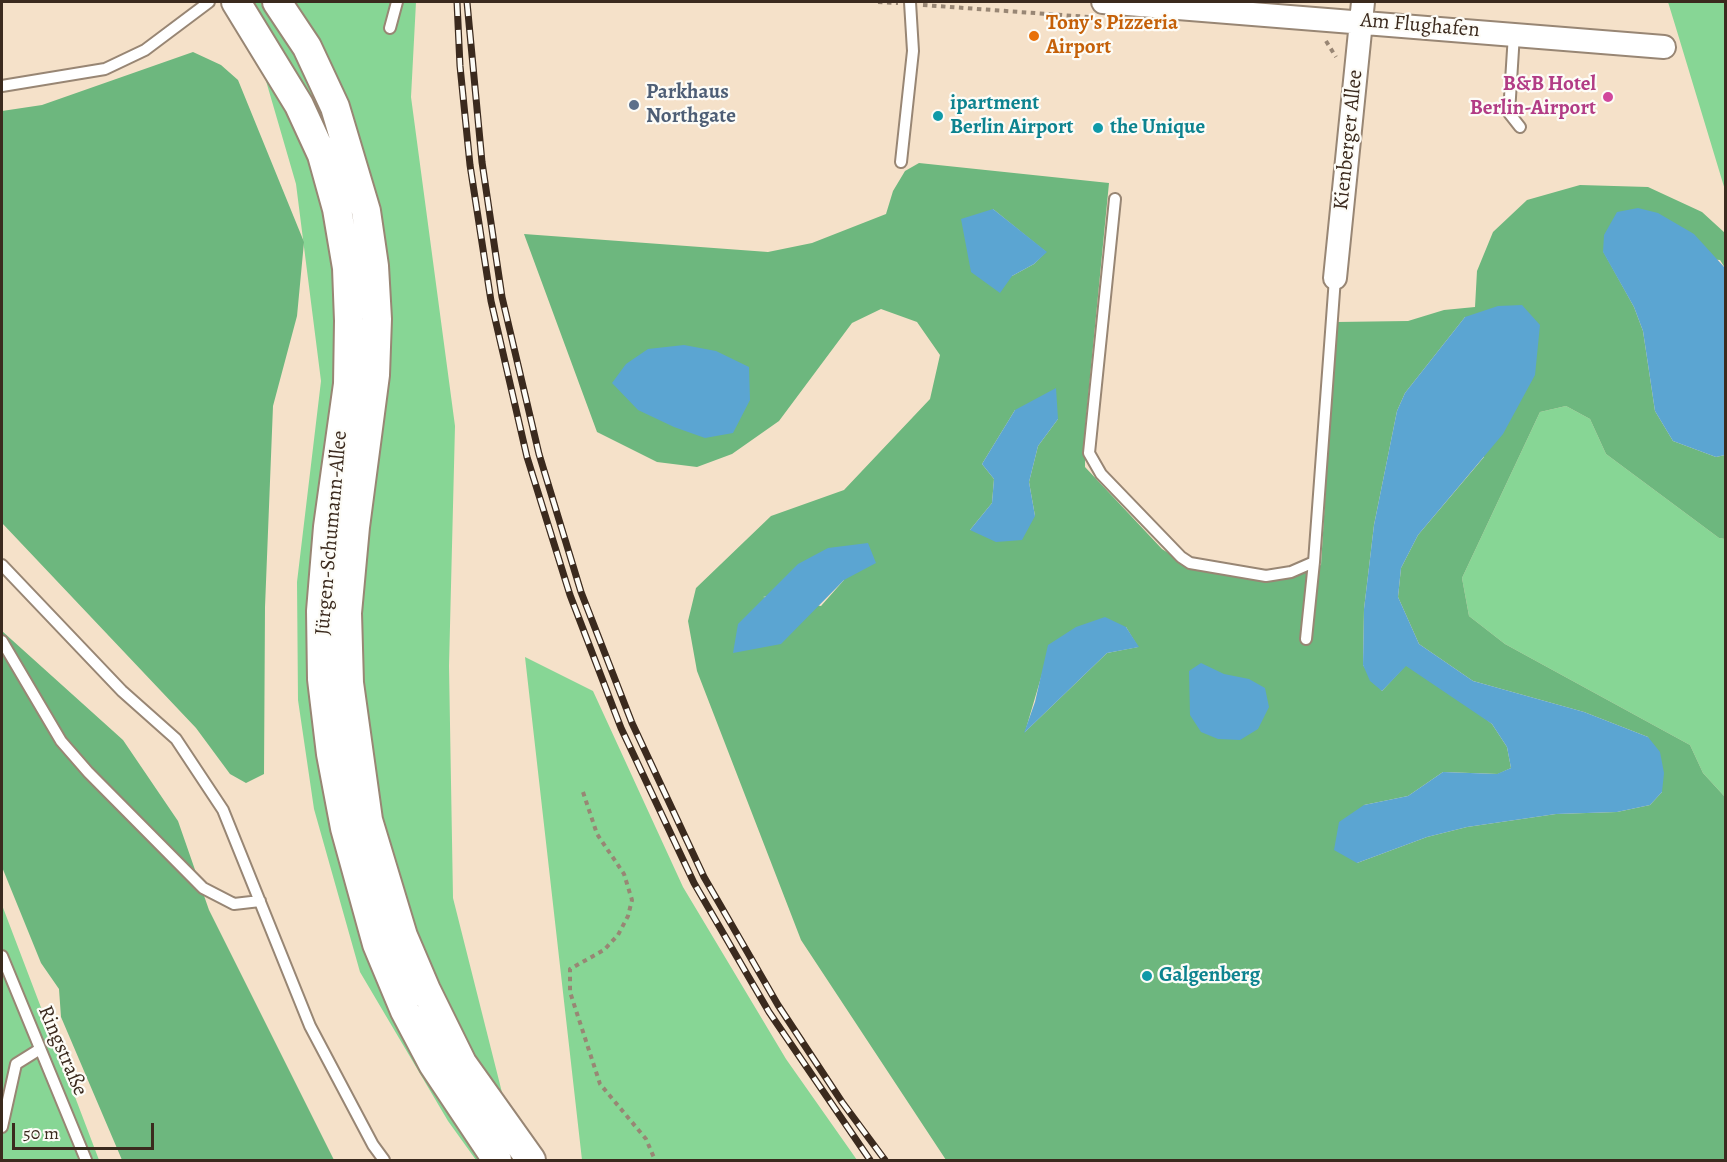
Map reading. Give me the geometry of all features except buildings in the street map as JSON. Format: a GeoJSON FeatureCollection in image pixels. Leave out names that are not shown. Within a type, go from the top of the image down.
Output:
{"type":"FeatureCollection","features":[{"type":"Feature","properties":{"kind":"street","name":"Jürgen-Schumann-Allee"},"geometry":{"type":"LineString","coordinates":[[236,2],[299,105],[322,155],[337,209],[347,268],[348,384],[328,527],[321,611],[322,679],[345,828],[377,944],[405,1011],[433,1064],[493,1155]]}},
{"type":"Feature","properties":{"kind":"street","name":"Jürgen-Schumann-Allee"},"geometry":{"type":"LineString","coordinates":[[277,2],[307,47],[335,107],[350,148],[366,211],[374,266],[375,375],[355,527],[347,613],[349,683],[368,820],[403,936],[462,1063],[531,1161]]}},
{"type":"Feature","properties":{"kind":"street"},"geometry":{"type":"LineString","coordinates":[[301,2],[307,47]]}},
{"type":"Feature","properties":{"kind":"street","name":"Am Flughafen"},"geometry":{"type":"LineString","coordinates":[[1099,10],[1142,3],[1362,11],[1514,33],[1664,47]]}},
{"type":"Feature","properties":{"kind":"street","name":"Kienberger Allee"},"geometry":{"type":"LineString","coordinates":[[1335,278],[1362,11]]}},
{"type":"Feature","properties":{"kind":"lane"},"geometry":{"type":"LineString","coordinates":[[2,86],[105,69],[145,50],[209,2]]}},
{"type":"Feature","properties":{"kind":"lane"},"geometry":{"type":"LineString","coordinates":[[390,28],[397,2]]}},
{"type":"Feature","properties":{"kind":"lane"},"geometry":{"type":"LineString","coordinates":[[901,162],[912,51],[910,3]]}},
{"type":"Feature","properties":{"kind":"lane"},"geometry":{"type":"LineString","coordinates":[[1514,33],[1509,113],[1520,127]]}},
{"type":"Feature","properties":{"kind":"lane"},"geometry":{"type":"LineString","coordinates":[[1115,199],[1089,453],[1093,465],[1181,557],[1190,563],[1266,576],[1291,572],[1314,562]]}},
{"type":"Feature","properties":{"kind":"lane"},"geometry":{"type":"LineString","coordinates":[[1306,639],[1314,562],[1335,278]]}},
{"type":"Feature","properties":{"kind":"lane"},"geometry":{"type":"LineString","coordinates":[[2,565],[122,691],[176,739],[223,810],[310,1026],[373,1145],[384,1161]]}},
{"type":"Feature","properties":{"kind":"lane"},"geometry":{"type":"LineString","coordinates":[[2,641],[61,741],[88,772],[187,872],[204,888],[234,904],[260,901]]}},
{"type":"Feature","properties":{"kind":"lane","name":"Ringstraße"},"geometry":{"type":"LineString","coordinates":[[2,956],[86,1161]]}},
{"type":"Feature","properties":{"kind":"lane"},"geometry":{"type":"LineString","coordinates":[[2,1127],[16,1064],[40,1049]]}},
{"type":"Feature","properties":{"kind":"path"},"geometry":{"type":"LineString","coordinates":[[878,2],[1099,10]]}},
{"type":"Feature","properties":{"kind":"path"},"geometry":{"type":"LineString","coordinates":[[1323,39],[1329,42],[1337,58]]}},
{"type":"Feature","properties":{"kind":"path"},"geometry":{"type":"LineString","coordinates":[[583,792],[597,834],[624,874],[632,900],[628,916],[618,935],[604,950],[577,962],[570,969],[570,992],[581,1033],[600,1084],[646,1139],[655,1161]]}},
{"type":"Feature","properties":{"kind":"green space"},"geometry":{"type":"Polygon","coordinates":[[[222,2],[416,2],[411,97],[455,426],[449,666],[453,898],[519,1160],[476,1160],[448,1121],[360,972],[314,809],[298,700],[297,582],[321,381],[296,184],[255,43],[222,2]]]}},
{"type":"Feature","properties":{"kind":"green space"},"geometry":{"type":"Polygon","coordinates":[[[1668,2],[1725,2],[1725,190],[1676,28],[1668,2]]]}},
{"type":"Feature","properties":{"kind":"green space"},"geometry":{"type":"Polygon","coordinates":[[[193,52],[221,65],[238,80],[304,242],[297,316],[273,406],[265,607],[264,774],[246,783],[230,774],[196,728],[2,523],[2,111],[42,105],[193,52]]]}},
{"type":"Feature","properties":{"kind":"green space"},"geometry":{"type":"Polygon","coordinates":[[[919,163],[1109,183],[1085,429],[1085,467],[1162,549],[1189,566],[1255,580],[1291,575],[1321,565],[1336,322],[1408,321],[1444,310],[1475,307],[1477,271],[1493,232],[1527,200],[1580,185],[1648,187],[1702,212],[1725,233],[1725,268],[1720,260],[1603,251],[1634,307],[1643,331],[1655,411],[1673,441],[1716,457],[1725,455],[1725,539],[1719,538],[1606,454],[1590,419],[1566,406],[1540,412],[1462,578],[1469,616],[1505,644],[1690,745],[1703,773],[1725,797],[1725,1160],[946,1160],[801,940],[697,671],[688,621],[696,588],[771,516],[844,490],[930,399],[940,355],[917,322],[881,309],[852,323],[779,421],[732,454],[697,467],[657,462],[597,432],[524,234],[768,252],[812,243],[886,214],[893,191],[905,171],[919,163]],[[993,209],[1012,276],[1034,264],[1046,252],[993,209]],[[1465,317],[1405,393],[1397,411],[1374,525],[1364,609],[1363,665],[1382,691],[1406,665],[1472,708],[1492,724],[1507,747],[1511,768],[1498,774],[1443,772],[1408,796],[1364,805],[1357,863],[1427,837],[1467,827],[1556,814],[1617,812],[1650,805],[1662,792],[1648,737],[1584,712],[1473,681],[1419,644],[1398,597],[1401,568],[1418,535],[1484,457],[1465,317]],[[1015,410],[982,464],[994,479],[992,503],[970,530],[1035,516],[1029,482],[1038,446],[1058,419],[1015,410]],[[844,580],[763,597],[821,606],[844,580]],[[1126,627],[1042,674],[1025,732],[1107,653],[1138,647],[1126,627]]]}},
{"type":"Feature","properties":{"kind":"green space"},"geometry":{"type":"Polygon","coordinates":[[[1566,406],[1590,419],[1606,454],[1719,538],[1725,539],[1725,797],[1703,773],[1690,745],[1505,644],[1469,616],[1462,578],[1540,412],[1566,406]]]}},
{"type":"Feature","properties":{"kind":"green space"},"geometry":{"type":"Polygon","coordinates":[[[2,631],[123,740],[178,821],[209,910],[334,1160],[122,1160],[61,1017],[59,989],[41,963],[2,867],[2,631]]]}},
{"type":"Feature","properties":{"kind":"green space"},"geometry":{"type":"Polygon","coordinates":[[[525,657],[593,691],[683,887],[786,1059],[857,1160],[582,1160],[525,657]]]}},
{"type":"Feature","properties":{"kind":"green space"},"geometry":{"type":"Polygon","coordinates":[[[2,905],[99,1160],[2,1160],[2,905]]]}},
{"type":"Feature","properties":{"kind":"water"},"geometry":{"type":"Polygon","coordinates":[[[1638,208],[1658,213],[1694,234],[1725,268],[1725,455],[1716,457],[1673,441],[1655,411],[1643,331],[1634,307],[1603,252],[1604,235],[1617,212],[1638,208]]]}},
{"type":"Feature","properties":{"kind":"water"},"geometry":{"type":"Polygon","coordinates":[[[993,209],[1047,252],[1034,264],[1012,276],[1000,293],[971,272],[961,219],[993,209]]]}},
{"type":"Feature","properties":{"kind":"water"},"geometry":{"type":"Polygon","coordinates":[[[1522,305],[1540,325],[1535,375],[1503,434],[1418,535],[1401,568],[1398,597],[1419,644],[1473,681],[1584,712],[1648,737],[1660,752],[1664,773],[1662,792],[1650,805],[1617,812],[1556,814],[1467,827],[1427,837],[1357,863],[1334,850],[1339,822],[1364,805],[1408,796],[1443,772],[1497,774],[1511,768],[1507,747],[1492,724],[1406,666],[1382,691],[1370,681],[1363,665],[1364,609],[1374,525],[1397,411],[1405,393],[1465,317],[1498,306],[1522,305]]]}},
{"type":"Feature","properties":{"kind":"water"},"geometry":{"type":"Polygon","coordinates":[[[684,345],[716,351],[749,367],[750,400],[733,433],[705,438],[674,427],[638,410],[612,383],[626,364],[648,349],[684,345]]]}},
{"type":"Feature","properties":{"kind":"water"},"geometry":{"type":"Polygon","coordinates":[[[1056,388],[1058,419],[1038,446],[1029,482],[1035,516],[1022,540],[996,542],[970,530],[992,503],[994,479],[982,464],[1015,410],[1056,388]]]}},
{"type":"Feature","properties":{"kind":"water"},"geometry":{"type":"Polygon","coordinates":[[[868,543],[876,563],[844,580],[781,644],[733,653],[738,624],[798,564],[828,548],[868,543]]]}},
{"type":"Feature","properties":{"kind":"water"},"geometry":{"type":"Polygon","coordinates":[[[1105,617],[1126,627],[1139,647],[1107,653],[1024,733],[1035,702],[1048,645],[1076,627],[1105,617]]]}},
{"type":"Feature","properties":{"kind":"water"},"geometry":{"type":"Polygon","coordinates":[[[1201,663],[1224,674],[1249,679],[1265,688],[1269,707],[1258,729],[1240,740],[1218,739],[1201,732],[1190,715],[1189,671],[1201,663]]]}},
{"type":"Feature","properties":{"kind":"railway"},"geometry":{"type":"LineString","coordinates":[[457,2],[460,66],[470,165],[491,301],[527,457],[570,595],[621,728],[694,883],[769,1012],[870,1160]]}},
{"type":"Feature","properties":{"kind":"railway"},"geometry":{"type":"LineString","coordinates":[[467,2],[482,162],[502,297],[539,454],[581,592],[632,723],[704,877],[778,1005],[842,1102],[885,1160]]}},
{"type":"Feature","properties":{"kind":"place","name":"Tony's Pizzeria Airport"},"geometry":{"type":"Point","coordinates":[1034,36]}},
{"type":"Feature","properties":{"kind":"place","name":"B&B Hotel Berlin-Airport"},"geometry":{"type":"Point","coordinates":[1608,97]}},
{"type":"Feature","properties":{"kind":"place","name":"Parkhaus Northgate"},"geometry":{"type":"Point","coordinates":[634,105]}},
{"type":"Feature","properties":{"kind":"place","name":"ipartment Berlin Airport"},"geometry":{"type":"Point","coordinates":[938,116]}},
{"type":"Feature","properties":{"kind":"place","name":"the Unique"},"geometry":{"type":"Point","coordinates":[1098,128]}},
{"type":"Feature","properties":{"kind":"place","name":"Galgenberg"},"geometry":{"type":"Point","coordinates":[1147,976]}}]}
